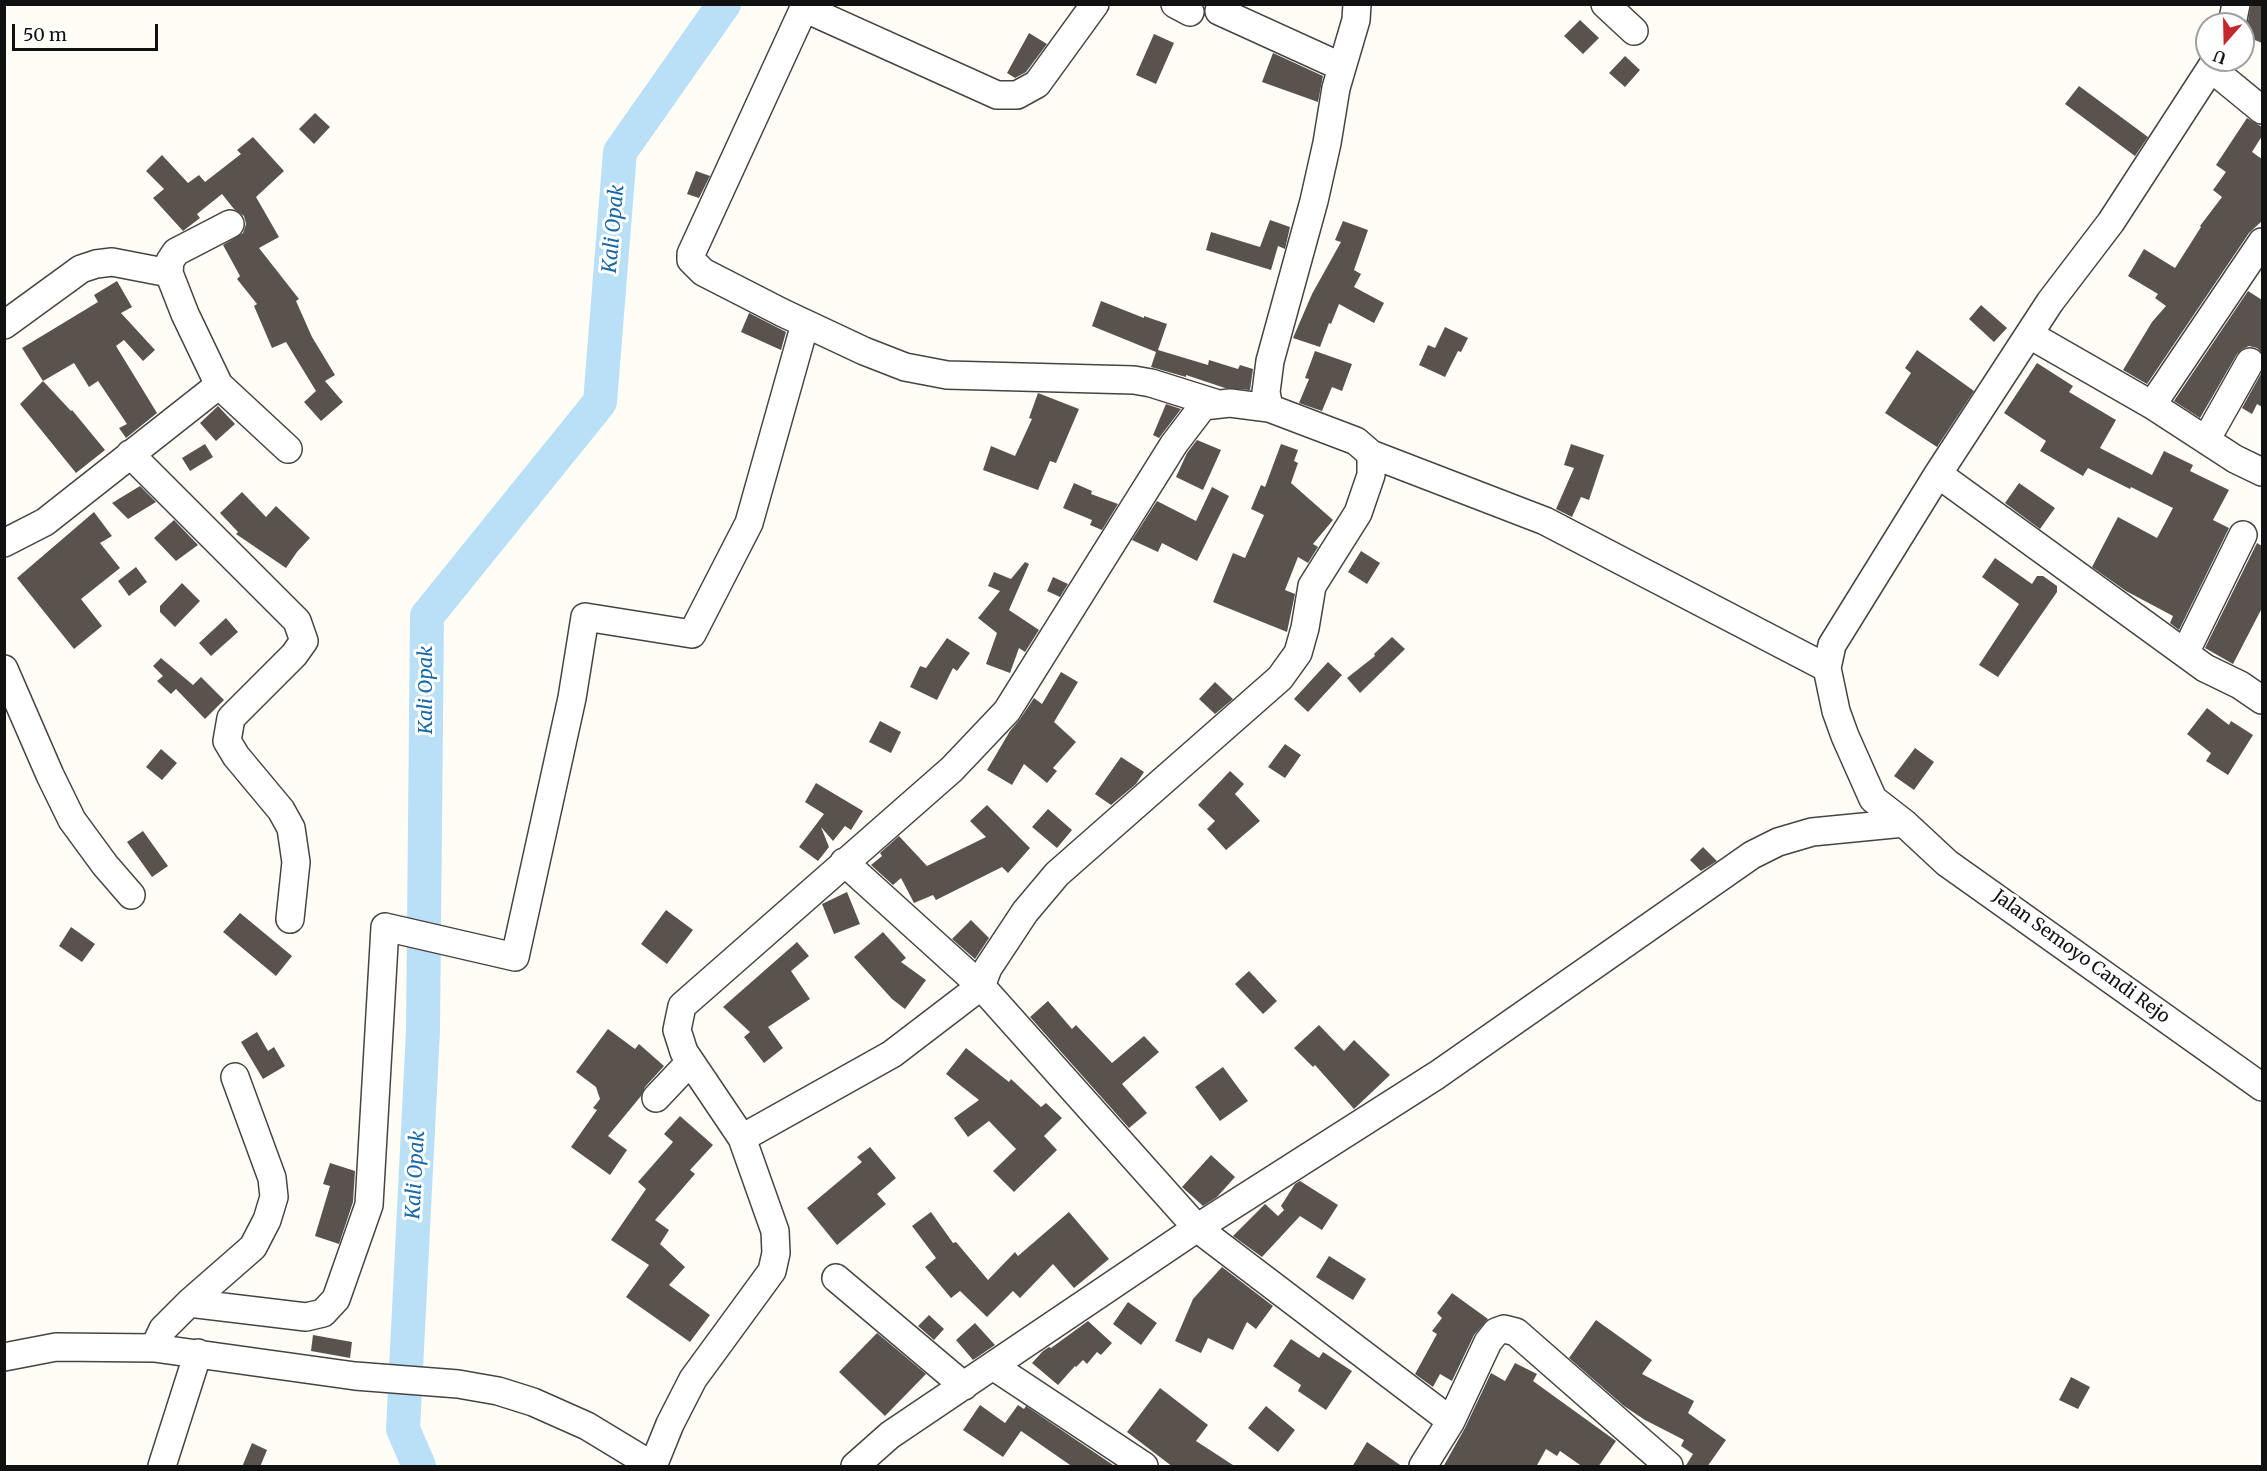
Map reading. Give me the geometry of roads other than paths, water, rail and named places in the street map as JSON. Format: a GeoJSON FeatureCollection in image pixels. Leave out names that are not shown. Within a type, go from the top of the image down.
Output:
{"type":"FeatureCollection","features":[{"type":"Feature","properties":{"kind":"street"},"geometry":{"type":"LineString","coordinates":[[1095,4],[1037,84],[1017,95],[997,95],[804,8],[691,254],[691,260],[703,272],[805,324],[904,367],[932,373],[1134,380],[1218,404]]}},
{"type":"Feature","properties":{"kind":"street"},"geometry":{"type":"LineString","coordinates":[[1269,408],[1266,392],[1270,361],[1314,201],[1336,88],[1356,20],[1357,4]]}},
{"type":"Feature","properties":{"kind":"street"},"geometry":{"type":"LineString","coordinates":[[1605,4],[1634,31]]}},
{"type":"Feature","properties":{"kind":"street"},"geometry":{"type":"LineString","coordinates":[[1219,11],[1342,67]]}},
{"type":"Feature","properties":{"kind":"street"},"geometry":{"type":"LineString","coordinates":[[4,1357],[56,1347],[154,1348],[355,1376],[458,1384],[498,1391],[533,1402],[587,1426],[653,1467],[670,1424],[693,1379],[772,1271],[776,1253],[775,1231],[742,1138],[684,1052],[677,1030],[682,1006],[843,862],[952,769],[1007,711],[1174,444],[1203,406],[1230,403],[1269,408],[1356,441],[1371,454],[1545,521],[1827,668],[1832,645],[1938,474],[2050,302],[2110,222],[2209,72]]}},
{"type":"Feature","properties":{"kind":"street"},"geometry":{"type":"LineString","coordinates":[[2222,72],[2262,110]]}},
{"type":"Feature","properties":{"kind":"street"},"geometry":{"type":"LineString","coordinates":[[230,224],[176,252],[172,257],[169,273],[185,314],[219,386],[288,449]]}},
{"type":"Feature","properties":{"kind":"street"},"geometry":{"type":"LineString","coordinates":[[2152,405],[2262,242]]}},
{"type":"Feature","properties":{"kind":"street"},"geometry":{"type":"LineString","coordinates":[[4,325],[81,269],[96,264],[112,262],[169,273]]}},
{"type":"Feature","properties":{"kind":"street"},"geometry":{"type":"LineString","coordinates":[[189,1303],[306,1317],[323,1313],[336,1299],[369,1205],[385,927],[515,957],[572,698],[585,617],[692,634],[749,523],[805,324]]}},
{"type":"Feature","properties":{"kind":"street"},"geometry":{"type":"LineString","coordinates":[[2030,335],[2152,405],[2235,459],[2262,472]]}},
{"type":"Feature","properties":{"kind":"street"},"geometry":{"type":"LineString","coordinates":[[2206,440],[2250,362]]}},
{"type":"Feature","properties":{"kind":"street"},"geometry":{"type":"LineString","coordinates":[[4,543],[45,522],[219,386]]}},
{"type":"Feature","properties":{"kind":"street"},"geometry":{"type":"LineString","coordinates":[[130,454],[297,621],[304,641],[294,655],[231,718],[227,741],[236,756],[281,810],[291,828],[296,862],[290,920]]}},
{"type":"Feature","properties":{"kind":"street"},"geometry":{"type":"LineString","coordinates":[[742,1138],[892,1054],[981,986],[988,968],[1025,912],[1057,874],[1280,678],[1298,653],[1305,628],[1312,585],[1358,513],[1371,475],[1371,454]]}},
{"type":"Feature","properties":{"kind":"street"},"geometry":{"type":"LineString","coordinates":[[1938,474],[2205,668],[2240,685],[2262,700]]}},
{"type":"Feature","properties":{"kind":"street"},"geometry":{"type":"LineString","coordinates":[[2185,653],[2243,535]]}},
{"type":"Feature","properties":{"kind":"street","name":"Jalan Semoyo Candi Rejo"},"geometry":{"type":"LineString","coordinates":[[1827,668],[1836,711],[1873,799],[1904,823],[1947,862],[2262,1087]]}},
{"type":"Feature","properties":{"kind":"street"},"geometry":{"type":"LineString","coordinates":[[4,669],[72,820],[105,865],[131,895]]}},
{"type":"Feature","properties":{"kind":"street"},"geometry":{"type":"LineString","coordinates":[[855,1467],[890,1435],[1197,1227],[1437,1075],[1752,855],[1778,842],[1812,832],[1904,823]]}},
{"type":"Feature","properties":{"kind":"street"},"geometry":{"type":"LineString","coordinates":[[843,862],[981,986],[1197,1227],[1451,1421]]}},
{"type":"Feature","properties":{"kind":"street"},"geometry":{"type":"LineString","coordinates":[[656,1098],[690,1062]]}},
{"type":"Feature","properties":{"kind":"street"},"geometry":{"type":"LineString","coordinates":[[154,1348],[157,1338],[164,1329],[189,1303],[253,1247],[267,1220],[274,1197],[272,1178],[236,1077]]}},
{"type":"Feature","properties":{"kind":"street"},"geometry":{"type":"LineString","coordinates":[[836,1278],[964,1386]]}},
{"type":"Feature","properties":{"kind":"street"},"geometry":{"type":"LineString","coordinates":[[1423,1467],[1451,1421],[1488,1342],[1496,1332],[1504,1329],[1516,1332],[1669,1467]]}},
{"type":"Feature","properties":{"kind":"street"},"geometry":{"type":"LineString","coordinates":[[162,1467],[198,1353]]}},
{"type":"Feature","properties":{"kind":"street"},"geometry":{"type":"LineString","coordinates":[[993,1366],[1144,1467]]}},
{"type":"Feature","properties":{"kind":"waterway","name":"Kali Opak"},"geometry":{"type":"LineString","coordinates":[[419,1466],[403,1429],[423,1030],[427,616],[600,402],[620,152],[724,4]]}}]}
